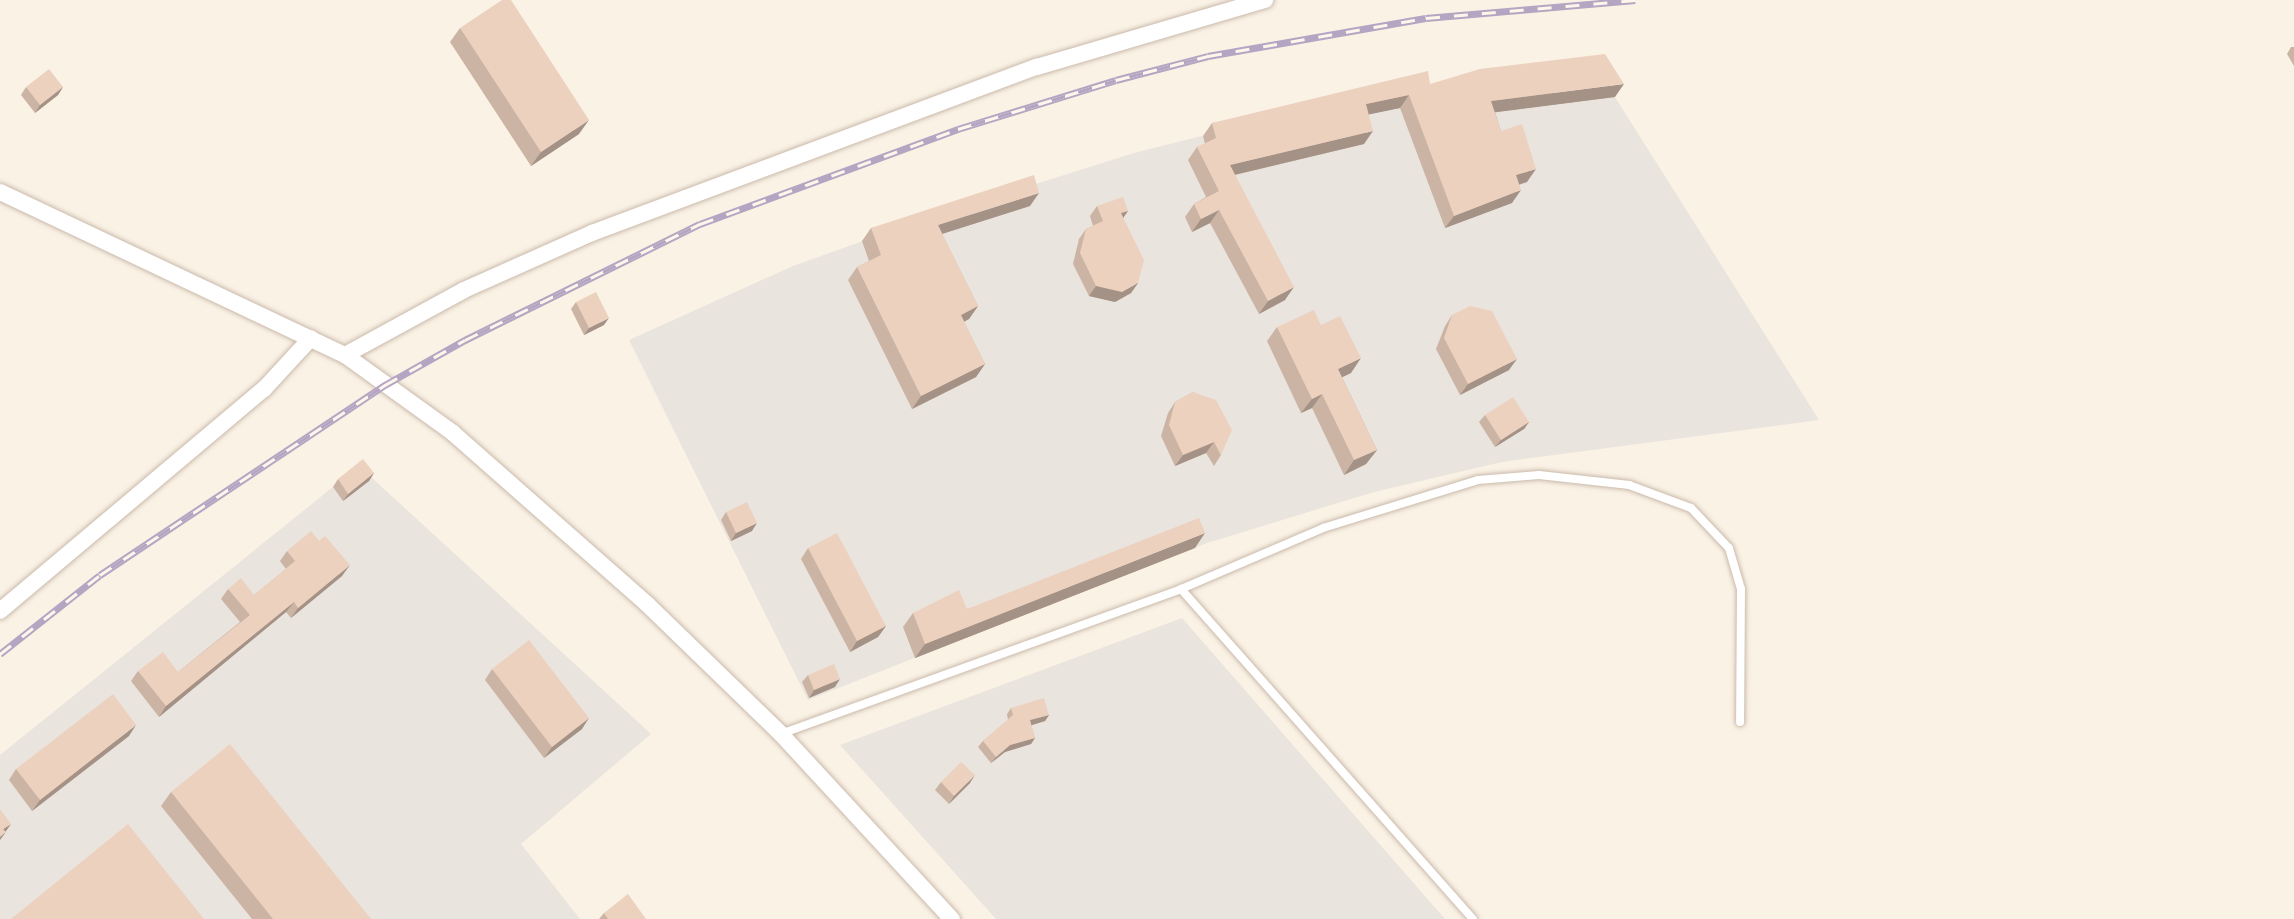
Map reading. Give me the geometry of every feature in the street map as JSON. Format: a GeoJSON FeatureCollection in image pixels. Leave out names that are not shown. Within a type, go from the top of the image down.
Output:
{"type":"FeatureCollection","features":[{"type":"Feature","properties":{"kind":"street"},"geometry":{"type":"LineString","coordinates":[[345,355],[464,290],[592,233],[1037,67],[1265,0]]}},
{"type":"Feature","properties":{"kind":"street"},"geometry":{"type":"LineString","coordinates":[[0,192],[345,355],[453,433],[647,604],[781,734],[952,919]]}},
{"type":"Feature","properties":{"kind":"street"},"geometry":{"type":"LineString","coordinates":[[0,611],[264,389],[311,338]]}},
{"type":"Feature","properties":{"kind":"lane"},"geometry":{"type":"LineString","coordinates":[[781,734],[1181,590],[1323,528],[1478,480],[1539,475],[1629,485],[1691,507],[1729,548],[1741,589],[1740,722]]}},
{"type":"Feature","properties":{"kind":"lane"},"geometry":{"type":"LineString","coordinates":[[1181,590],[1473,919]]}},
{"type":"Feature","properties":{"kind":"shaded area"},"geometry":{"type":"Polygon","coordinates":[[[1596,67],[1819,420],[1502,462],[1374,492],[1207,543],[808,700],[629,340],[793,266],[925,219],[1134,153],[1352,98],[1596,67]]]}},
{"type":"Feature","properties":{"kind":"shaded area"},"geometry":{"type":"Polygon","coordinates":[[[359,466],[651,734],[521,844],[580,919],[0,919],[0,755],[359,466]]]}},
{"type":"Feature","properties":{"kind":"shaded area"},"geometry":{"type":"Polygon","coordinates":[[[1182,618],[1445,919],[996,919],[840,745],[1182,618]]]}},
{"type":"Feature","properties":{"kind":"building"},"geometry":{"type":"Polygon","coordinates":[[[502,0],[511,0],[589,120],[541,152],[460,28],[502,0]]]}},
{"type":"Feature","properties":{"kind":"building"},"geometry":{"type":"Polygon","coordinates":[[[1605,54],[1624,84],[1491,101],[1501,131],[1522,124],[1536,169],[1516,175],[1521,190],[1454,216],[1409,95],[1366,104],[1373,131],[1230,165],[1294,287],[1268,301],[1219,210],[1201,219],[1194,204],[1219,191],[1197,147],[1216,138],[1212,123],[1428,71],[1430,84],[1480,69],[1605,54]]]}},
{"type":"Feature","properties":{"kind":"building"},"geometry":{"type":"Polygon","coordinates":[[[49,69],[63,87],[40,105],[26,87],[49,69]]]}},
{"type":"Feature","properties":{"kind":"building"},"geometry":{"type":"Polygon","coordinates":[[[1034,175],[1039,193],[938,225],[978,306],[961,315],[985,364],[921,396],[857,267],[881,255],[871,228],[1034,175]]]}},
{"type":"Feature","properties":{"kind":"building"},"geometry":{"type":"Polygon","coordinates":[[[1123,197],[1128,211],[1121,213],[1144,260],[1138,283],[1122,292],[1096,286],[1080,253],[1086,229],[1103,221],[1097,206],[1123,197]]]}},
{"type":"Feature","properties":{"kind":"building"},"geometry":{"type":"Polygon","coordinates":[[[596,292],[609,318],[589,328],[576,302],[596,292]]]}},
{"type":"Feature","properties":{"kind":"building"},"geometry":{"type":"Polygon","coordinates":[[[1470,306],[1492,311],[1517,359],[1468,384],[1444,338],[1452,315],[1470,306]]]}},
{"type":"Feature","properties":{"kind":"building"},"geometry":{"type":"Polygon","coordinates":[[[1314,310],[1321,325],[1340,316],[1361,358],[1338,369],[1377,450],[1354,460],[1322,394],[1312,399],[1277,327],[1314,310]]]}},
{"type":"Feature","properties":{"kind":"building"},"geometry":{"type":"Polygon","coordinates":[[[1193,392],[1216,400],[1232,430],[1221,455],[1214,442],[1183,455],[1169,425],[1175,402],[1193,392]]]}},
{"type":"Feature","properties":{"kind":"building"},"geometry":{"type":"Polygon","coordinates":[[[1513,397],[1529,422],[1501,440],[1485,415],[1513,397]]]}},
{"type":"Feature","properties":{"kind":"building"},"geometry":{"type":"Polygon","coordinates":[[[363,459],[374,473],[348,494],[338,479],[363,459]]]}},
{"type":"Feature","properties":{"kind":"building"},"geometry":{"type":"Polygon","coordinates":[[[747,502],[757,523],[736,533],[726,512],[747,502]]]}},
{"type":"Feature","properties":{"kind":"building"},"geometry":{"type":"Polygon","coordinates":[[[1199,518],[1205,533],[925,644],[913,613],[959,590],[967,609],[1199,518]]]}},
{"type":"Feature","properties":{"kind":"building"},"geometry":{"type":"Polygon","coordinates":[[[311,531],[319,541],[325,536],[350,565],[298,608],[294,602],[166,706],[138,671],[163,652],[178,672],[250,615],[228,589],[241,578],[254,595],[295,561],[287,551],[311,531]]]}},
{"type":"Feature","properties":{"kind":"building"},"geometry":{"type":"Polygon","coordinates":[[[837,533],[886,626],[857,641],[808,548],[837,533]]]}},
{"type":"Feature","properties":{"kind":"building"},"geometry":{"type":"Polygon","coordinates":[[[529,640],[589,718],[552,747],[492,669],[529,640]]]}},
{"type":"Feature","properties":{"kind":"building"},"geometry":{"type":"Polygon","coordinates":[[[834,664],[840,679],[814,690],[808,675],[834,664]]]}},
{"type":"Feature","properties":{"kind":"building"},"geometry":{"type":"Polygon","coordinates":[[[113,694],[136,725],[40,800],[16,769],[113,694]]]}},
{"type":"Feature","properties":{"kind":"building"},"geometry":{"type":"Polygon","coordinates":[[[1044,698],[1049,715],[1030,720],[1035,738],[1010,745],[996,757],[983,741],[1013,715],[1011,708],[1044,698]]]}},
{"type":"Feature","properties":{"kind":"building"},"geometry":{"type":"Polygon","coordinates":[[[230,744],[371,919],[273,919],[171,792],[230,744]]]}},
{"type":"Feature","properties":{"kind":"building"},"geometry":{"type":"Polygon","coordinates":[[[961,762],[975,775],[954,796],[941,782],[961,762]]]}},
{"type":"Feature","properties":{"kind":"building"},"geometry":{"type":"Polygon","coordinates":[[[0,809],[11,824],[3,829],[6,832],[0,837],[0,809]]]}},
{"type":"Feature","properties":{"kind":"building"},"geometry":{"type":"Polygon","coordinates":[[[128,824],[204,919],[11,919],[128,824]]]}},
{"type":"Feature","properties":{"kind":"building"},"geometry":{"type":"Polygon","coordinates":[[[628,894],[646,919],[608,919],[604,913],[628,894]]]}},
{"type":"Feature","properties":{"kind":"railway"},"geometry":{"type":"LineString","coordinates":[[0,654],[100,575],[385,385],[465,340],[700,224],[958,129],[1116,80],[1208,56],[1426,18],[1635,0]]}}]}
